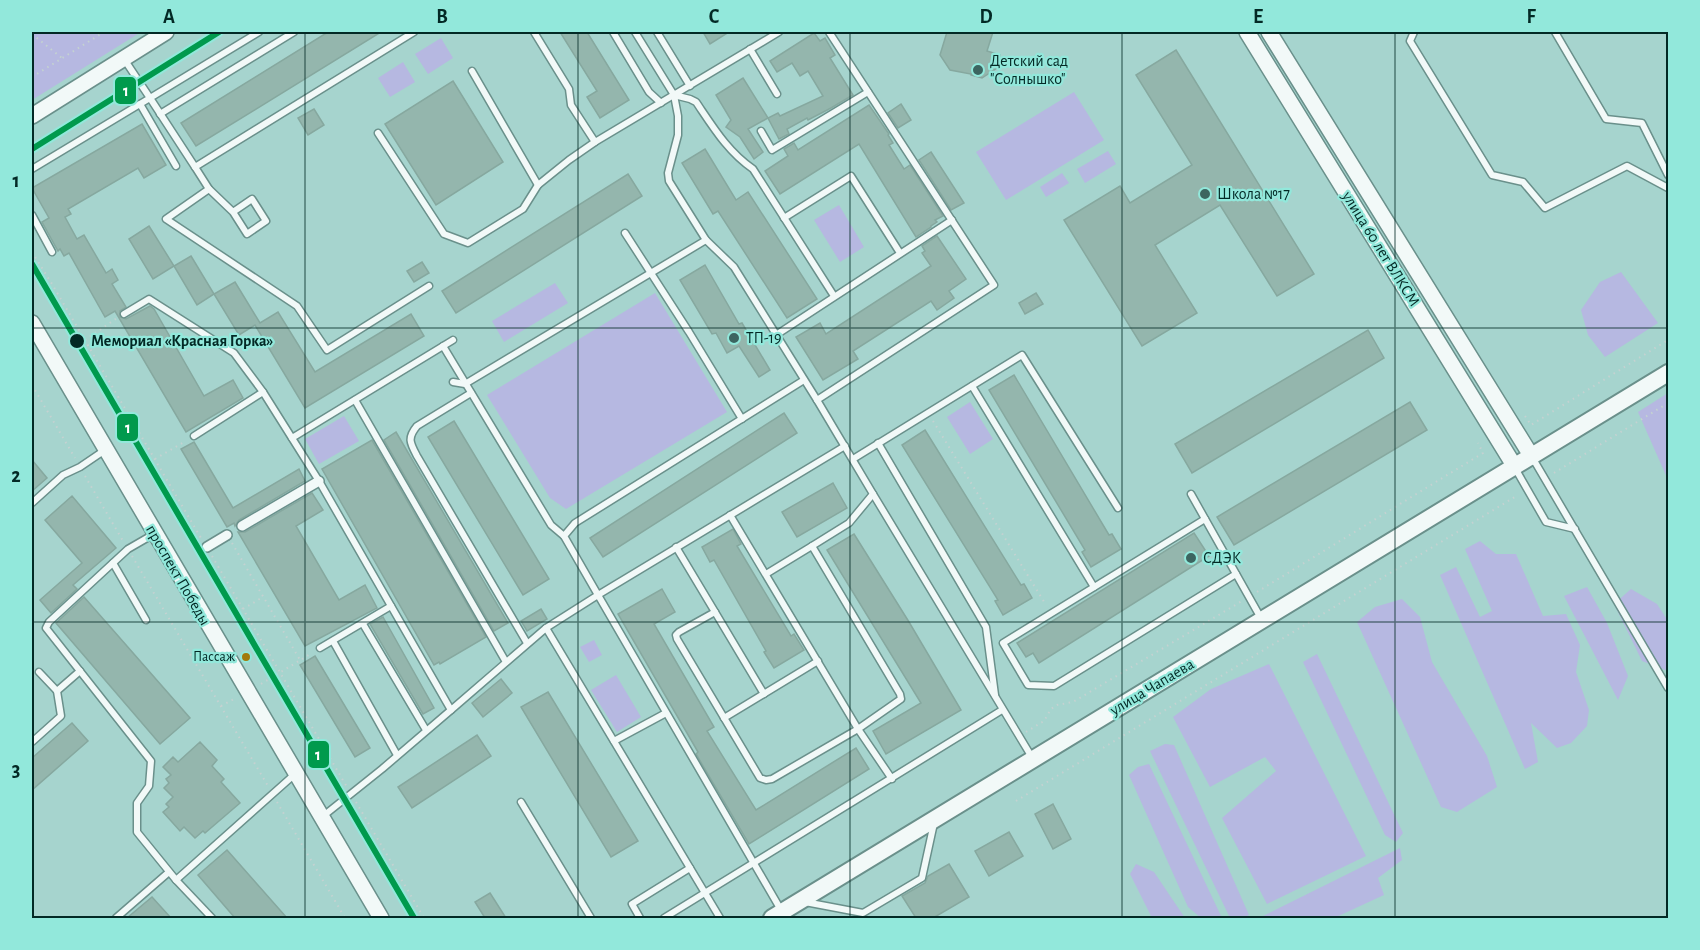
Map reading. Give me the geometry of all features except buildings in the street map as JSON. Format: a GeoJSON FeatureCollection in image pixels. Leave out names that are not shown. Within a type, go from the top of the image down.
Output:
{"type":"FeatureCollection","features":[{"type":"Feature","properties":{"kind":"main road","name":"улица Чапаева"},"geometry":{"type":"LineString","coordinates":[[777,916],[1668,374]]}},
{"type":"Feature","properties":{"kind":"street"},"geometry":{"type":"LineString","coordinates":[[32,116],[166,32]]}},
{"type":"Feature","properties":{"kind":"street","name":"улица 60 лет ВЛКСМ"},"geometry":{"type":"LineString","coordinates":[[1247,32],[1515,467]]}},
{"type":"Feature","properties":{"kind":"street","name":"улица 60 лет ВЛКСМ"},"geometry":{"type":"LineString","coordinates":[[1269,32],[1532,457]]}},
{"type":"Feature","properties":{"kind":"street","name":"проспект Победы"},"geometry":{"type":"LineString","coordinates":[[32,323],[381,918]]}},
{"type":"Feature","properties":{"kind":"street"},"geometry":{"type":"LineString","coordinates":[[242,526],[319,481]]}},
{"type":"Feature","properties":{"kind":"street"},"geometry":{"type":"LineString","coordinates":[[207,547],[227,535]]}},
{"type":"Feature","properties":{"kind":"lane"},"geometry":{"type":"LineString","coordinates":[[32,169],[259,32]]}},
{"type":"Feature","properties":{"kind":"lane"},"geometry":{"type":"LineString","coordinates":[[160,114],[294,32]]}},
{"type":"Feature","properties":{"kind":"lane"},"geometry":{"type":"LineString","coordinates":[[195,167],[414,32]]}},
{"type":"Feature","properties":{"kind":"lane"},"geometry":{"type":"LineString","coordinates":[[534,32],[569,89],[571,105],[595,142]]}},
{"type":"Feature","properties":{"kind":"lane"},"geometry":{"type":"LineString","coordinates":[[613,32],[649,92],[661,103]]}},
{"type":"Feature","properties":{"kind":"lane"},"geometry":{"type":"LineString","coordinates":[[635,32],[674,95],[678,116],[678,135],[668,173],[669,181],[706,240],[734,267],[853,459],[1033,760]]}},
{"type":"Feature","properties":{"kind":"lane"},"geometry":{"type":"LineString","coordinates":[[657,32],[690,86]]}},
{"type":"Feature","properties":{"kind":"lane"},"geometry":{"type":"LineString","coordinates":[[378,133],[444,234],[468,243],[523,210],[538,185],[595,142],[779,32]]}},
{"type":"Feature","properties":{"kind":"lane"},"geometry":{"type":"LineString","coordinates":[[817,400],[994,285],[829,32]]}},
{"type":"Feature","properties":{"kind":"lane"},"geometry":{"type":"LineString","coordinates":[[1414,32],[1410,41],[1492,175],[1522,182],[1545,208],[1627,166],[1668,188]]}},
{"type":"Feature","properties":{"kind":"lane"},"geometry":{"type":"LineString","coordinates":[[1555,32],[1606,119],[1642,123],[1668,175]]}},
{"type":"Feature","properties":{"kind":"lane"},"geometry":{"type":"LineString","coordinates":[[750,49],[777,94]]}},
{"type":"Feature","properties":{"kind":"lane"},"geometry":{"type":"LineString","coordinates":[[124,58],[209,189],[233,212],[247,234],[267,221],[252,199],[233,212]]}},
{"type":"Feature","properties":{"kind":"lane"},"geometry":{"type":"LineString","coordinates":[[472,71],[538,185]]}},
{"type":"Feature","properties":{"kind":"lane"},"geometry":{"type":"LineString","coordinates":[[761,131],[772,150],[868,92]]}},
{"type":"Feature","properties":{"kind":"lane"},"geometry":{"type":"LineString","coordinates":[[674,95],[696,102],[725,144],[739,159],[753,169],[834,296]]}},
{"type":"Feature","properties":{"kind":"lane"},"geometry":{"type":"LineString","coordinates":[[140,104],[177,166]]}},
{"type":"Feature","properties":{"kind":"lane"},"geometry":{"type":"LineString","coordinates":[[784,218],[851,176],[900,254]]}},
{"type":"Feature","properties":{"kind":"lane"},"geometry":{"type":"LineString","coordinates":[[209,189],[166,219],[297,306],[327,350],[429,286]]}},
{"type":"Feature","properties":{"kind":"lane"},"geometry":{"type":"LineString","coordinates":[[32,214],[52,252]]}},
{"type":"Feature","properties":{"kind":"lane"},"geometry":{"type":"LineString","coordinates":[[776,334],[952,220]]}},
{"type":"Feature","properties":{"kind":"lane"},"geometry":{"type":"LineString","coordinates":[[626,233],[742,419]]}},
{"type":"Feature","properties":{"kind":"lane"},"geometry":{"type":"LineString","coordinates":[[453,382],[465,384],[706,240]]}},
{"type":"Feature","properties":{"kind":"lane"},"geometry":{"type":"LineString","coordinates":[[124,314],[149,299],[234,353],[263,392],[319,481],[451,710]]}},
{"type":"Feature","properties":{"kind":"lane"},"geometry":{"type":"LineString","coordinates":[[292,438],[453,340]]}},
{"type":"Feature","properties":{"kind":"lane"},"geometry":{"type":"LineString","coordinates":[[443,346],[551,525],[564,536],[754,863],[777,916]]}},
{"type":"Feature","properties":{"kind":"lane"},"geometry":{"type":"LineString","coordinates":[[853,459],[1022,355],[1118,508]]}},
{"type":"Feature","properties":{"kind":"lane"},"geometry":{"type":"LineString","coordinates":[[564,536],[575,523],[804,380]]}},
{"type":"Feature","properties":{"kind":"lane"},"geometry":{"type":"LineString","coordinates":[[972,386],[1094,586]]}},
{"type":"Feature","properties":{"kind":"lane"},"geometry":{"type":"LineString","coordinates":[[194,436],[263,392]]}},
{"type":"Feature","properties":{"kind":"lane"},"geometry":{"type":"LineString","coordinates":[[471,393],[417,426],[411,434],[410,441],[527,643]]}},
{"type":"Feature","properties":{"kind":"lane"},"geometry":{"type":"LineString","coordinates":[[355,400],[506,662]]}},
{"type":"Feature","properties":{"kind":"lane"},"geometry":{"type":"LineString","coordinates":[[879,443],[986,627],[996,698]]}},
{"type":"Feature","properties":{"kind":"lane"},"geometry":{"type":"LineString","coordinates":[[321,817],[546,628],[845,446]]}},
{"type":"Feature","properties":{"kind":"lane"},"geometry":{"type":"LineString","coordinates":[[32,503],[63,475],[80,467],[105,450]]}},
{"type":"Feature","properties":{"kind":"lane"},"geometry":{"type":"LineString","coordinates":[[1532,457],[1668,688]]}},
{"type":"Feature","properties":{"kind":"lane"},"geometry":{"type":"LineString","coordinates":[[1515,467],[1546,522],[1575,529]]}},
{"type":"Feature","properties":{"kind":"lane"},"geometry":{"type":"LineString","coordinates":[[766,574],[849,524],[873,494]]}},
{"type":"Feature","properties":{"kind":"lane"},"geometry":{"type":"LineString","coordinates":[[1191,494],[1263,620]]}},
{"type":"Feature","properties":{"kind":"lane"},"geometry":{"type":"LineString","coordinates":[[730,515],[858,729],[892,779]]}},
{"type":"Feature","properties":{"kind":"lane"},"geometry":{"type":"LineString","coordinates":[[1205,519],[1003,643],[1028,685],[1054,686],[1236,574]]}},
{"type":"Feature","properties":{"kind":"lane"},"geometry":{"type":"LineString","coordinates":[[154,534],[128,549],[49,622],[46,628],[151,761],[149,786],[137,803],[137,832],[169,872],[212,918]]}},
{"type":"Feature","properties":{"kind":"lane"},"geometry":{"type":"LineString","coordinates":[[715,612],[676,635],[760,778],[766,780],[771,778],[858,729],[897,703],[901,699],[900,694],[812,546]]}},
{"type":"Feature","properties":{"kind":"lane"},"geometry":{"type":"LineString","coordinates":[[676,547],[764,694]]}},
{"type":"Feature","properties":{"kind":"lane"},"geometry":{"type":"LineString","coordinates":[[113,563],[146,620]]}},
{"type":"Feature","properties":{"kind":"lane"},"geometry":{"type":"LineString","coordinates":[[320,648],[391,606]]}},
{"type":"Feature","properties":{"kind":"lane"},"geometry":{"type":"LineString","coordinates":[[363,624],[426,730]]}},
{"type":"Feature","properties":{"kind":"lane"},"geometry":{"type":"LineString","coordinates":[[546,628],[720,918]]}},
{"type":"Feature","properties":{"kind":"lane"},"geometry":{"type":"LineString","coordinates":[[333,641],[397,755]]}},
{"type":"Feature","properties":{"kind":"lane"},"geometry":{"type":"LineString","coordinates":[[724,718],[818,661]]}},
{"type":"Feature","properties":{"kind":"lane"},"geometry":{"type":"LineString","coordinates":[[57,691],[80,671]]}},
{"type":"Feature","properties":{"kind":"lane"},"geometry":{"type":"LineString","coordinates":[[32,742],[61,716],[57,691],[39,672]]}},
{"type":"Feature","properties":{"kind":"lane"},"geometry":{"type":"LineString","coordinates":[[664,918],[1002,710]]}},
{"type":"Feature","properties":{"kind":"lane"},"geometry":{"type":"LineString","coordinates":[[614,741],[666,712]]}},
{"type":"Feature","properties":{"kind":"lane"},"geometry":{"type":"LineString","coordinates":[[176,880],[296,774]]}},
{"type":"Feature","properties":{"kind":"lane"},"geometry":{"type":"LineString","coordinates":[[521,802],[591,918]]}},
{"type":"Feature","properties":{"kind":"lane"},"geometry":{"type":"LineString","coordinates":[[801,901],[863,913],[922,878],[934,820]]}},
{"type":"Feature","properties":{"kind":"lane"},"geometry":{"type":"LineString","coordinates":[[640,918],[632,904],[690,868]]}},
{"type":"Feature","properties":{"kind":"lane"},"geometry":{"type":"LineString","coordinates":[[116,918],[169,872]]}},
{"type":"Feature","properties":{"kind":"path"},"geometry":{"type":"LineString","coordinates":[[32,77],[104,32]]}},
{"type":"Feature","properties":{"kind":"path"},"geometry":{"type":"LineString","coordinates":[[32,34],[62,58]]}},
{"type":"Feature","properties":{"kind":"path"},"geometry":{"type":"LineString","coordinates":[[32,252],[424,918]]}},
{"type":"Feature","properties":{"kind":"path"},"geometry":{"type":"LineString","coordinates":[[85,340],[124,314]]}},
{"type":"Feature","properties":{"kind":"path"},"geometry":{"type":"LineString","coordinates":[[1525,416],[1531,425],[1668,340]]}},
{"type":"Feature","properties":{"kind":"path"},"geometry":{"type":"LineString","coordinates":[[32,385],[345,918]]}},
{"type":"Feature","properties":{"kind":"path"},"geometry":{"type":"LineString","coordinates":[[1545,478],[1668,403]]}},
{"type":"Feature","properties":{"kind":"path"},"geometry":{"type":"LineString","coordinates":[[928,413],[1051,613]]}},
{"type":"Feature","properties":{"kind":"path"},"geometry":{"type":"LineString","coordinates":[[155,459],[177,446]]}},
{"type":"Feature","properties":{"kind":"path"},"geometry":{"type":"LineString","coordinates":[[1016,801],[1527,489]]}},
{"type":"Feature","properties":{"kind":"path"},"geometry":{"type":"LineString","coordinates":[[227,535],[302,659],[258,685]]}},
{"type":"Feature","properties":{"kind":"path"},"geometry":{"type":"LineString","coordinates":[[243,609],[263,597]]}},
{"type":"Feature","properties":{"kind":"path"},"geometry":{"type":"LineString","coordinates":[[221,706],[234,699]]}},
{"type":"Feature","properties":{"kind":"shaded area"},"geometry":{"type":"Polygon","coordinates":[[[32,32],[141,32],[32,100],[32,32]]]}},
{"type":"Feature","properties":{"kind":"shaded area"},"geometry":{"type":"Polygon","coordinates":[[[441,38],[453,58],[428,74],[415,54],[441,38]]]}},
{"type":"Feature","properties":{"kind":"shaded area"},"geometry":{"type":"Polygon","coordinates":[[[403,62],[415,82],[390,97],[378,78],[403,62]]]}},
{"type":"Feature","properties":{"kind":"shaded area"},"geometry":{"type":"Polygon","coordinates":[[[1074,92],[1104,140],[1006,200],[976,152],[1074,92]]]}},
{"type":"Feature","properties":{"kind":"shaded area"},"geometry":{"type":"Polygon","coordinates":[[[1108,151],[1116,164],[1085,183],[1077,169],[1108,151]]]}},
{"type":"Feature","properties":{"kind":"shaded area"},"geometry":{"type":"Polygon","coordinates":[[[1062,173],[1069,183],[1046,197],[1040,187],[1062,173]]]}},
{"type":"Feature","properties":{"kind":"shaded area"},"geometry":{"type":"Polygon","coordinates":[[[839,205],[864,247],[840,262],[814,220],[839,205]]]}},
{"type":"Feature","properties":{"kind":"shaded area"},"geometry":{"type":"Polygon","coordinates":[[[1621,272],[1658,323],[1605,357],[1588,335],[1581,310],[1600,282],[1621,272]]]}},
{"type":"Feature","properties":{"kind":"shaded area"},"geometry":{"type":"Polygon","coordinates":[[[555,283],[568,303],[504,342],[492,321],[555,283]]]}},
{"type":"Feature","properties":{"kind":"shaded area"},"geometry":{"type":"Polygon","coordinates":[[[655,293],[727,412],[566,509],[550,498],[487,395],[655,293]]]}},
{"type":"Feature","properties":{"kind":"shaded area"},"geometry":{"type":"Polygon","coordinates":[[[1668,393],[1668,480],[1638,412],[1668,393]]]}},
{"type":"Feature","properties":{"kind":"shaded area"},"geometry":{"type":"Polygon","coordinates":[[[970,402],[993,439],[970,454],[947,417],[970,402]]]}},
{"type":"Feature","properties":{"kind":"shaded area"},"geometry":{"type":"Polygon","coordinates":[[[344,416],[359,441],[319,464],[305,439],[344,416]]]}},
{"type":"Feature","properties":{"kind":"shaded area"},"geometry":{"type":"Polygon","coordinates":[[[1480,541],[1496,554],[1516,554],[1543,616],[1566,614],[1580,645],[1576,672],[1589,710],[1587,726],[1571,743],[1557,748],[1531,723],[1538,762],[1525,769],[1440,575],[1456,567],[1480,617],[1492,611],[1465,549],[1480,541]]]}},
{"type":"Feature","properties":{"kind":"shaded area"},"geometry":{"type":"Polygon","coordinates":[[[1587,587],[1607,623],[1628,676],[1618,700],[1564,596],[1587,587]]]}},
{"type":"Feature","properties":{"kind":"shaded area"},"geometry":{"type":"Polygon","coordinates":[[[1631,589],[1657,604],[1668,621],[1668,671],[1642,661],[1614,604],[1631,589]]]}},
{"type":"Feature","properties":{"kind":"shaded area"},"geometry":{"type":"Polygon","coordinates":[[[1402,599],[1420,617],[1432,662],[1487,756],[1497,787],[1457,812],[1441,807],[1357,622],[1375,607],[1402,599]]]}},
{"type":"Feature","properties":{"kind":"shaded area"},"geometry":{"type":"Polygon","coordinates":[[[594,640],[602,655],[589,662],[580,647],[594,640]]]}},
{"type":"Feature","properties":{"kind":"shaded area"},"geometry":{"type":"Polygon","coordinates":[[[1317,654],[1403,833],[1396,842],[1385,835],[1303,662],[1317,654]]]}},
{"type":"Feature","properties":{"kind":"shaded area"},"geometry":{"type":"Polygon","coordinates":[[[1269,664],[1366,856],[1267,904],[1222,818],[1276,771],[1265,757],[1210,787],[1173,717],[1211,689],[1269,664]]]}},
{"type":"Feature","properties":{"kind":"shaded area"},"geometry":{"type":"Polygon","coordinates":[[[616,675],[641,717],[617,732],[591,690],[616,675]]]}},
{"type":"Feature","properties":{"kind":"shaded area"},"geometry":{"type":"Polygon","coordinates":[[[1165,744],[1174,745],[1249,915],[1242,918],[1230,918],[1150,751],[1165,744]]]}},
{"type":"Feature","properties":{"kind":"shaded area"},"geometry":{"type":"Polygon","coordinates":[[[1149,764],[1222,918],[1201,918],[1188,907],[1129,775],[1138,767],[1149,764]]]}},
{"type":"Feature","properties":{"kind":"shaded area"},"geometry":{"type":"Polygon","coordinates":[[[1400,848],[1402,860],[1378,878],[1384,895],[1334,918],[1259,918],[1400,848]]]}},
{"type":"Feature","properties":{"kind":"shaded area"},"geometry":{"type":"Polygon","coordinates":[[[1136,864],[1154,872],[1185,918],[1152,918],[1130,874],[1136,864]]]}},
{"type":"Feature","properties":{"kind":"transit line","name":"1"},"geometry":{"type":"LineString","coordinates":[[32,149],[219,32]]}},
{"type":"Feature","properties":{"kind":"transit line","name":"1"},"geometry":{"type":"LineString","coordinates":[[32,264],[414,918]]}},
{"type":"Feature","properties":{"kind":"place","name":"Детский сад \"Солнышко\""},"geometry":{"type":"Point","coordinates":[978,70]}},
{"type":"Feature","properties":{"kind":"place","name":"Школа №17"},"geometry":{"type":"Point","coordinates":[1205,194]}},
{"type":"Feature","properties":{"kind":"place","name":"ТП-19"},"geometry":{"type":"Point","coordinates":[734,338]}},
{"type":"Feature","properties":{"kind":"place","name":"Мемориал «Красная Горка»"},"geometry":{"type":"Point","coordinates":[77,341]}},
{"type":"Feature","properties":{"kind":"place","name":"СДЭК"},"geometry":{"type":"Point","coordinates":[1191,558]}},
{"type":"Feature","properties":{"kind":"place","name":"Пассаж"},"geometry":{"type":"Point","coordinates":[246,657]}}]}
